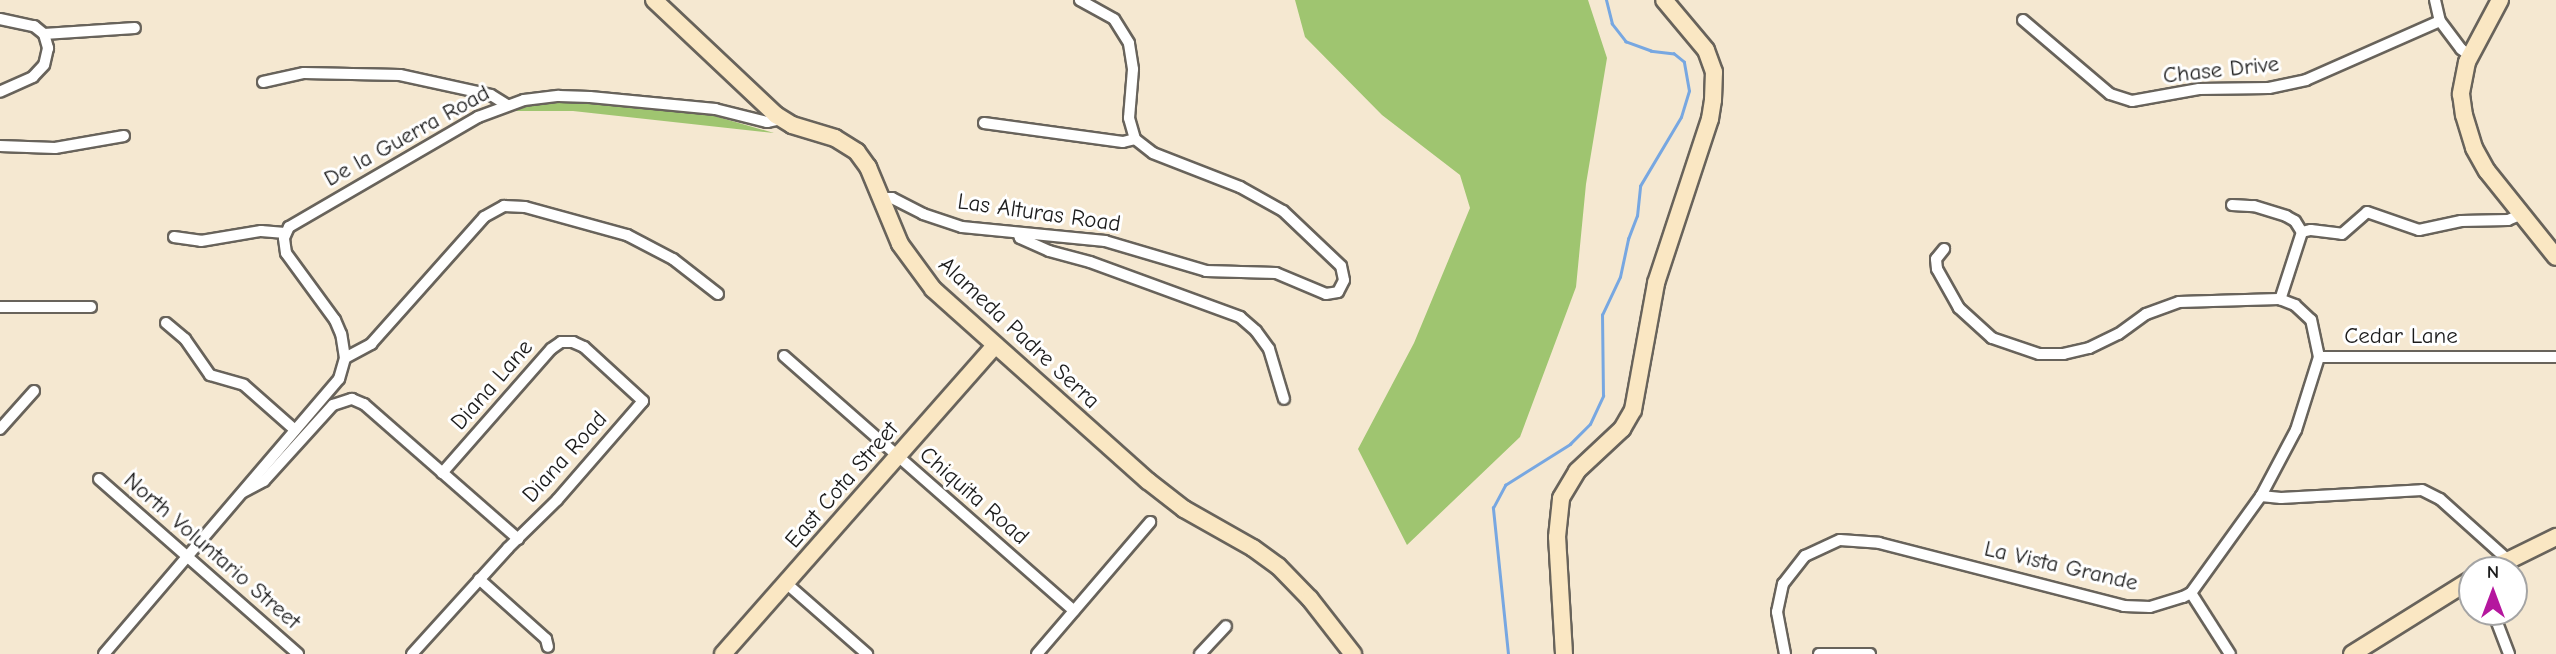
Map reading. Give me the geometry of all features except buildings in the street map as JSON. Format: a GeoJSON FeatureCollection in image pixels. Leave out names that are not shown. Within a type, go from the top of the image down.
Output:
{"type":"FeatureCollection","features":[{"type":"Feature","properties":{"kind":"street","name":"Alameda Padre Serra"},"geometry":{"type":"LineString","coordinates":[[654,0],[781,119],[835,138],[857,152],[868,167],[906,254],[926,280],[995,346],[1163,493],[1278,566],[1310,599],[1352,654]]}},
{"type":"Feature","properties":{"kind":"street"},"geometry":{"type":"LineString","coordinates":[[984,123],[1123,142],[1135,139],[1129,118],[1133,69],[1129,43],[1114,19],[1080,0]]}},
{"type":"Feature","properties":{"kind":"street"},"geometry":{"type":"LineString","coordinates":[[1564,654],[1557,537],[1561,498],[1577,471],[1622,429],[1633,410],[1656,282],[1710,120],[1714,72],[1706,50],[1664,0]]}},
{"type":"Feature","properties":{"kind":"street"},"geometry":{"type":"LineString","coordinates":[[2435,0],[2440,21],[2461,49],[2469,55]]}},
{"type":"Feature","properties":{"kind":"street"},"geometry":{"type":"LineString","coordinates":[[2500,0],[2469,55],[2462,94],[2466,125],[2487,171],[2556,257]]}},
{"type":"Feature","properties":{"kind":"street"},"geometry":{"type":"LineString","coordinates":[[0,19],[25,22],[44,34],[135,28]]}},
{"type":"Feature","properties":{"kind":"street","name":"Chase Drive"},"geometry":{"type":"LineString","coordinates":[[2023,20],[2110,94],[2132,101],[2199,89],[2285,86],[2329,71],[2440,21]]}},
{"type":"Feature","properties":{"kind":"street"},"geometry":{"type":"LineString","coordinates":[[0,92],[28,80],[41,69],[48,48],[44,34]]}},
{"type":"Feature","properties":{"kind":"street"},"geometry":{"type":"LineString","coordinates":[[263,82],[304,73],[400,75],[491,95],[507,105]]}},
{"type":"Feature","properties":{"kind":"street","name":"De la Guerra Road"},"geometry":{"type":"LineString","coordinates":[[285,233],[298,221],[380,172],[478,117],[507,105],[548,97],[590,97],[715,110],[767,122],[781,119]]}},
{"type":"Feature","properties":{"kind":"street"},"geometry":{"type":"LineString","coordinates":[[0,146],[55,148],[124,136]]}},
{"type":"Feature","properties":{"kind":"street","name":"Las Alturas Road"},"geometry":{"type":"LineString","coordinates":[[880,198],[892,198],[952,225],[1105,241],[1206,271],[1276,273],[1326,294],[1341,289],[1343,272],[1337,261],[1283,211],[1240,187],[1160,157],[1135,139]]}},
{"type":"Feature","properties":{"kind":"street"},"geometry":{"type":"LineString","coordinates":[[2232,205],[2254,206],[2286,216],[2295,221],[2302,232]]}},
{"type":"Feature","properties":{"kind":"street"},"geometry":{"type":"LineString","coordinates":[[345,358],[371,344],[484,217],[504,206],[525,207],[602,227],[650,246],[673,259],[718,294]]}},
{"type":"Feature","properties":{"kind":"street"},"geometry":{"type":"LineString","coordinates":[[2302,232],[2311,230],[2342,234],[2367,212],[2419,230],[2462,221],[2508,220],[2520,215]]}},
{"type":"Feature","properties":{"kind":"street"},"geometry":{"type":"LineString","coordinates":[[104,654],[337,382],[345,358],[335,320],[286,253],[285,233],[261,231],[201,241],[174,237]]}},
{"type":"Feature","properties":{"kind":"street"},"geometry":{"type":"LineString","coordinates":[[1944,249],[1936,259],[1937,269],[1959,308],[1992,338],[2039,354],[2064,354],[2089,348],[2118,334],[2146,314],[2179,302],[2280,300],[2302,232]]}},
{"type":"Feature","properties":{"kind":"street"},"geometry":{"type":"LineString","coordinates":[[1018,233],[1020,238],[1049,251],[1090,262],[1240,317],[1269,349],[1284,399]]}},
{"type":"Feature","properties":{"kind":"street","name":"Cedar Lane"},"geometry":{"type":"LineString","coordinates":[[2280,300],[2295,305],[2311,320],[2319,357],[2556,357]]}},
{"type":"Feature","properties":{"kind":"street"},"geometry":{"type":"LineString","coordinates":[[0,307],[91,307]]}},
{"type":"Feature","properties":{"kind":"street"},"geometry":{"type":"LineString","coordinates":[[166,323],[185,339],[210,375],[244,385],[295,430]]}},
{"type":"Feature","properties":{"kind":"street","name":"Diana Lane"},"geometry":{"type":"LineString","coordinates":[[442,473],[551,349],[561,342],[573,342],[584,347],[643,401]]}},
{"type":"Feature","properties":{"kind":"street","name":"East Cota Street"},"geometry":{"type":"LineString","coordinates":[[723,654],[995,346]]}},
{"type":"Feature","properties":{"kind":"street","name":"Chiquita Road"},"geometry":{"type":"LineString","coordinates":[[784,356],[1074,611]]}},
{"type":"Feature","properties":{"kind":"street"},"geometry":{"type":"LineString","coordinates":[[2230,654],[2191,593],[2260,496],[2296,430],[2319,357]]}},
{"type":"Feature","properties":{"kind":"street"},"geometry":{"type":"LineString","coordinates":[[0,429],[34,391]]}},
{"type":"Feature","properties":{"kind":"street"},"geometry":{"type":"LineString","coordinates":[[241,492],[264,481],[329,409],[346,399],[364,404],[518,539]]}},
{"type":"Feature","properties":{"kind":"street","name":"Diana Road"},"geometry":{"type":"LineString","coordinates":[[412,654],[479,579],[557,500],[643,401]]}},
{"type":"Feature","properties":{"kind":"street","name":"North Voluntario Street"},"geometry":{"type":"LineString","coordinates":[[99,479],[298,654]]}},
{"type":"Feature","properties":{"kind":"street"},"geometry":{"type":"LineString","coordinates":[[2260,496],[2281,498],[2423,490],[2440,499],[2504,556]]}},
{"type":"Feature","properties":{"kind":"street"},"geometry":{"type":"LineString","coordinates":[[1037,654],[1150,522]]}},
{"type":"Feature","properties":{"kind":"street"},"geometry":{"type":"LineString","coordinates":[[2516,556],[2556,537]]}},
{"type":"Feature","properties":{"kind":"street","name":"La Vista Grande"},"geometry":{"type":"LineString","coordinates":[[1785,654],[1777,612],[1783,584],[1805,556],[1840,540],[1879,543],[2124,606],[2150,607],[2191,593]]}},
{"type":"Feature","properties":{"kind":"street"},"geometry":{"type":"LineString","coordinates":[[479,579],[546,639],[548,646]]}},
{"type":"Feature","properties":{"kind":"street"},"geometry":{"type":"LineString","coordinates":[[786,583],[867,654]]}},
{"type":"Feature","properties":{"kind":"street"},"geometry":{"type":"LineString","coordinates":[[2352,654],[2458,588]]}},
{"type":"Feature","properties":{"kind":"street"},"geometry":{"type":"LineString","coordinates":[[1200,654],[1226,626]]}},
{"type":"Feature","properties":{"kind":"street"},"geometry":{"type":"LineString","coordinates":[[2498,626],[2509,654]]}},
{"type":"Feature","properties":{"kind":"street"},"geometry":{"type":"LineString","coordinates":[[1819,654],[1870,654]]}},
{"type":"Feature","properties":{"kind":"green space"},"geometry":{"type":"Polygon","coordinates":[[[1295,0],[1588,0],[1607,58],[1586,184],[1576,287],[1520,437],[1407,545],[1358,449],[1414,343],[1470,208],[1460,175],[1382,115],[1305,37],[1295,0]]]}},
{"type":"Feature","properties":{"kind":"green space"},"geometry":{"type":"Polygon","coordinates":[[[570,102],[711,115],[774,133],[573,111],[506,111],[570,102]]]}},
{"type":"Feature","properties":{"kind":"waterway"},"geometry":{"type":"LineString","coordinates":[[1508,654],[1493,508],[1505,485],[1570,444],[1590,424],[1603,396],[1602,315],[1620,277],[1628,239],[1637,216],[1640,186],[1681,117],[1689,91],[1684,62],[1674,54],[1651,51],[1626,42],[1612,24],[1606,0]]}}]}
